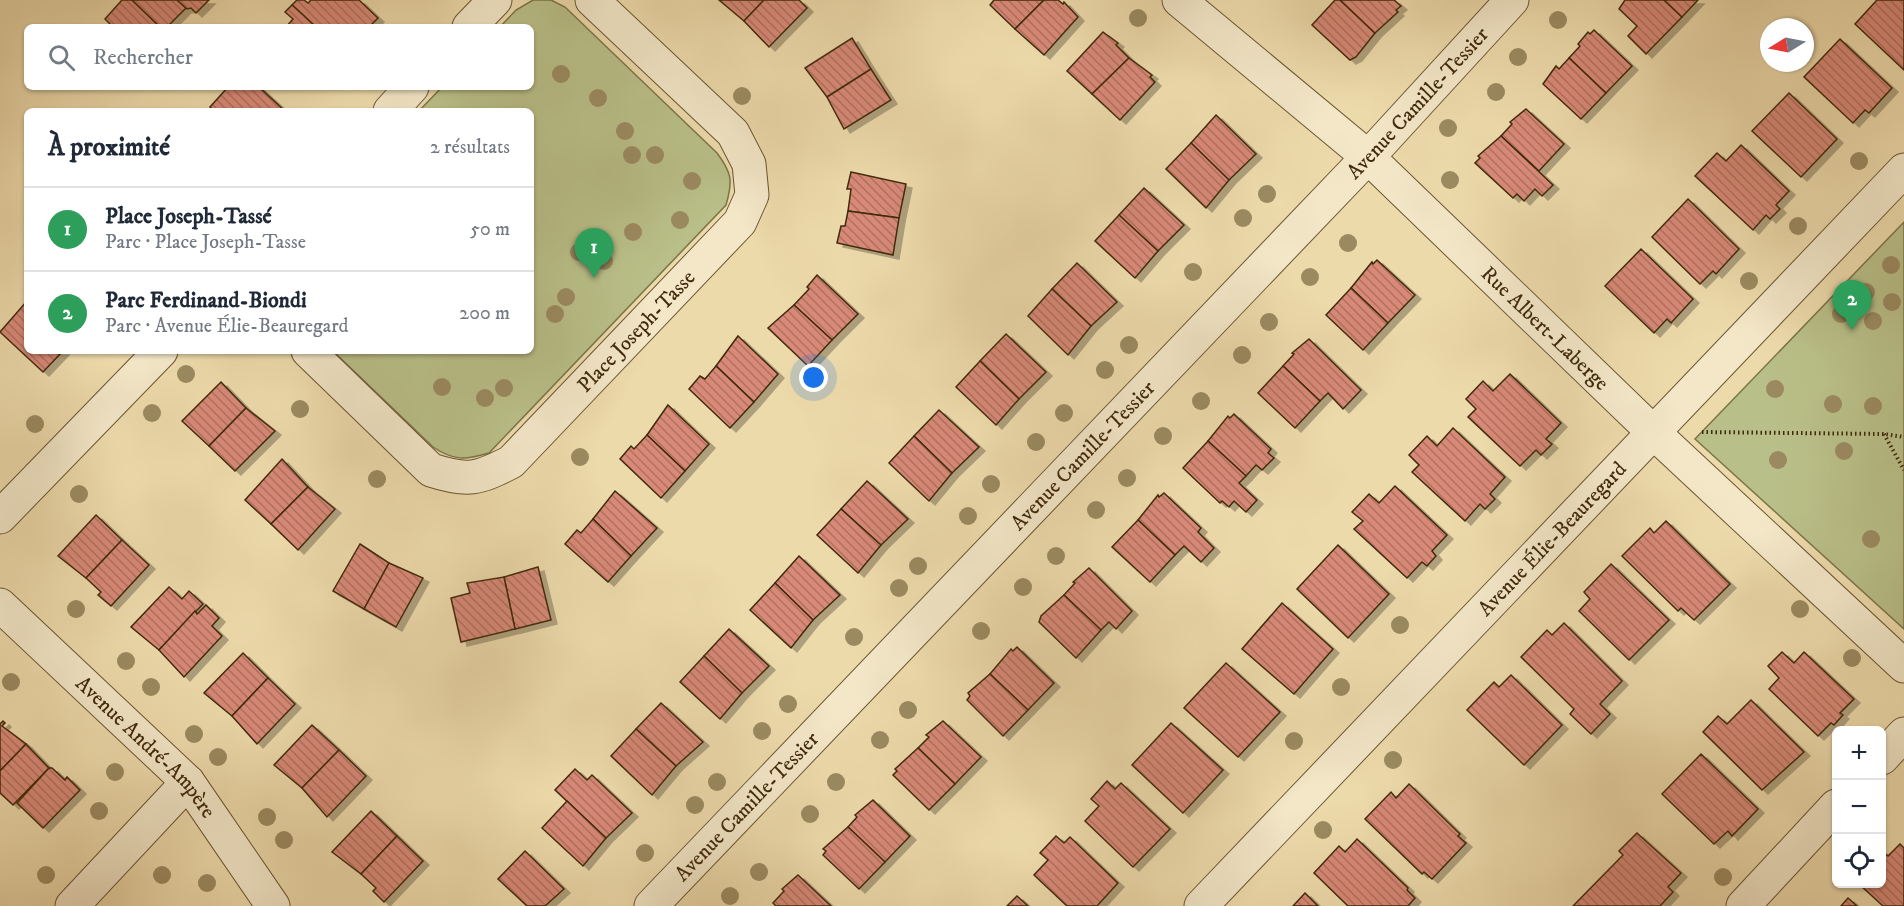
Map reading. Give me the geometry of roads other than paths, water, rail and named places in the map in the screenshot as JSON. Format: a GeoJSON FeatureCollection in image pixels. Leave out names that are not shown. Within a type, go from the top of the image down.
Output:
{"type":"FeatureCollection","features":[{"type":"Feature","properties":{"kind":"street"},"geometry":{"type":"LineString","coordinates":[[472,24],[495,0]]}},
{"type":"Feature","properties":{"kind":"street","name":"Place Joseph-Tasse"},"geometry":{"type":"LineString","coordinates":[[311,354],[432,470],[459,479],[486,475],[511,462],[740,222],[752,195],[749,164],[733,133],[592,0]]}},
{"type":"Feature","properties":{"kind":"street","name":"Rue Albert-Laberge"},"geometry":{"type":"LineString","coordinates":[[1179,0],[1368,157],[1653,432],[1904,666]]}},
{"type":"Feature","properties":{"kind":"street","name":"Avenue Camille-Tessier"},"geometry":{"type":"LineString","coordinates":[[651,906],[1368,157],[1512,0]]}},
{"type":"Feature","properties":{"kind":"street"},"geometry":{"type":"LineString","coordinates":[[393,108],[409,90]]}},
{"type":"Feature","properties":{"kind":"street","name":"Avenue Élie-Beauregard"},"geometry":{"type":"LineString","coordinates":[[1201,906],[1904,170]]}},
{"type":"Feature","properties":{"kind":"street"},"geometry":{"type":"LineString","coordinates":[[0,517],[158,354]]}},
{"type":"Feature","properties":{"kind":"street","name":"Avenue André-Ampère"},"geometry":{"type":"LineString","coordinates":[[0,605],[188,782],[273,906]]}},
{"type":"Feature","properties":{"kind":"street"},"geometry":{"type":"LineString","coordinates":[[1886,753],[1904,734]]}},
{"type":"Feature","properties":{"kind":"street"},"geometry":{"type":"LineString","coordinates":[[72,906],[188,782]]}},
{"type":"Feature","properties":{"kind":"street"},"geometry":{"type":"LineString","coordinates":[[1743,906],[1832,810]]}},
{"type":"Feature","properties":{"kind":"place","name":"Place Joseph-Tassé"},"geometry":{"type":"Point","coordinates":[594,278]}},
{"type":"Feature","properties":{"kind":"place","name":"Parc Ferdinand-Biondi"},"geometry":{"type":"Point","coordinates":[1852,330]}}]}
